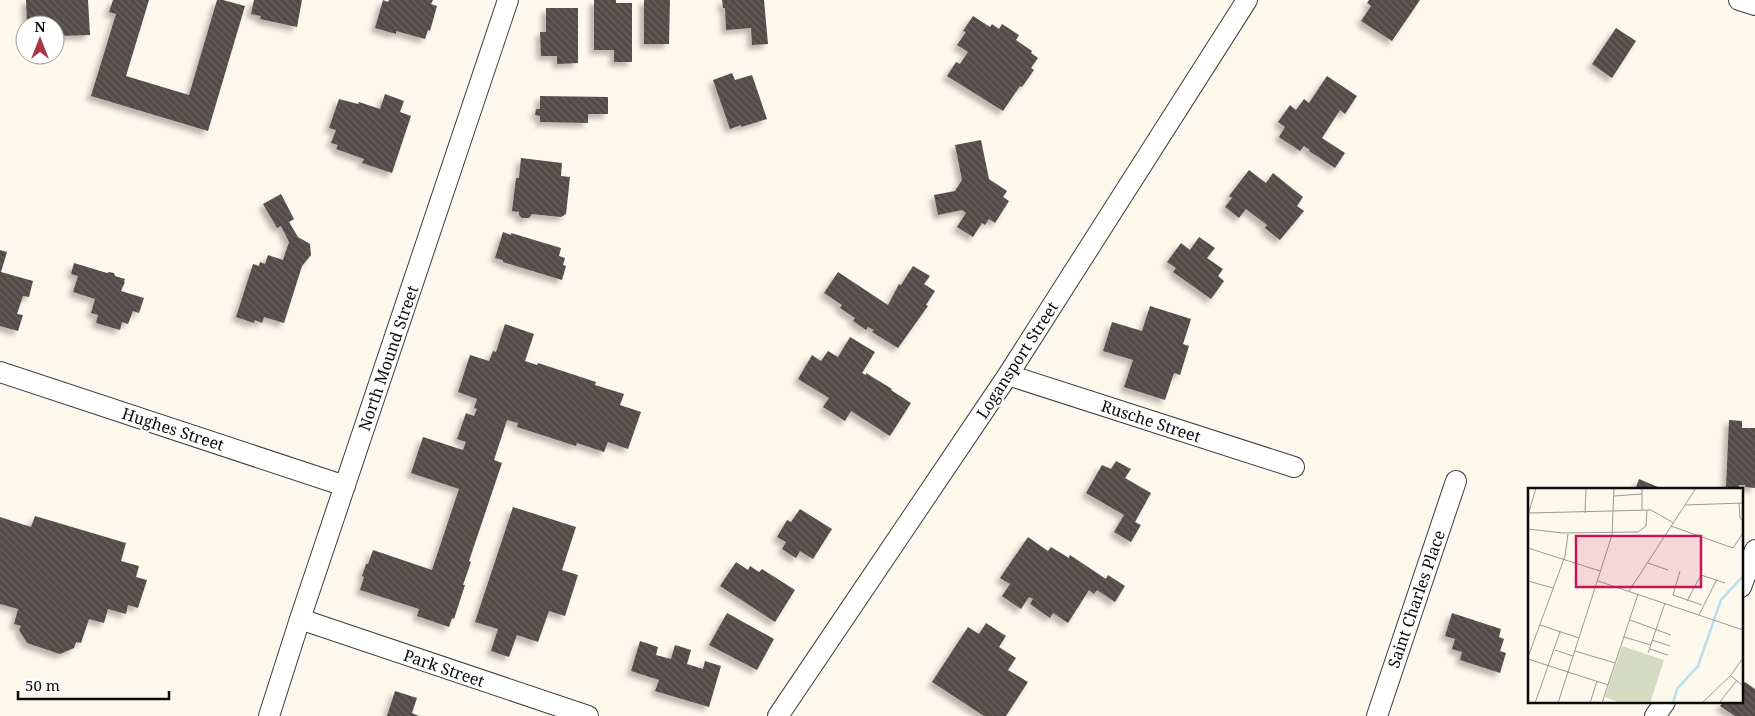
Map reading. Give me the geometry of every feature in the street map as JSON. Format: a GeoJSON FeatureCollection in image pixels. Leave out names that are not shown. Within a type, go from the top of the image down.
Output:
{"type":"FeatureCollection","features":[{"type":"Feature","properties":{"kind":"street","name":"North Mound Street"},"geometry":{"type":"LineString","coordinates":[[268,716],[508,0]]}},
{"type":"Feature","properties":{"kind":"street","name":"Logansport Street"},"geometry":{"type":"LineString","coordinates":[[778,716],[1008,374],[1247,0]]}},
{"type":"Feature","properties":{"kind":"street"},"geometry":{"type":"LineString","coordinates":[[1739,0],[1755,5]]}},
{"type":"Feature","properties":{"kind":"street","name":"Hughes Street"},"geometry":{"type":"LineString","coordinates":[[0,372],[345,486]]}},
{"type":"Feature","properties":{"kind":"street","name":"Rusche Street"},"geometry":{"type":"LineString","coordinates":[[1008,374],[1294,467]]}},
{"type":"Feature","properties":{"kind":"street","name":"Saint Charles Place"},"geometry":{"type":"LineString","coordinates":[[1376,716],[1456,481]]}},
{"type":"Feature","properties":{"kind":"street"},"geometry":{"type":"LineString","coordinates":[[1742,584],[1755,550]]}},
{"type":"Feature","properties":{"kind":"street","name":"Park Street"},"geometry":{"type":"LineString","coordinates":[[300,619],[588,716]]}},
{"type":"Feature","properties":{"kind":"street"},"geometry":{"type":"LineString","coordinates":[[1655,716],[1664,704]]}},
{"type":"Feature","properties":{"kind":"building"},"geometry":{"type":"Polygon","coordinates":[[[26,0],[88,0],[90,35],[65,36],[65,15],[27,15],[26,0]]]}},
{"type":"Feature","properties":{"kind":"building"},"geometry":{"type":"Polygon","coordinates":[[[113,0],[149,0],[126,76],[189,95],[217,0],[245,6],[208,131],[91,96],[116,14],[109,12],[113,0]]]}},
{"type":"Feature","properties":{"kind":"building"},"geometry":{"type":"Polygon","coordinates":[[[254,0],[302,0],[297,27],[260,19],[261,16],[251,14],[254,0]]]}},
{"type":"Feature","properties":{"kind":"building"},"geometry":{"type":"Polygon","coordinates":[[[383,0],[388,2],[389,0],[433,0],[431,4],[437,6],[430,31],[428,30],[425,39],[396,31],[396,34],[375,28],[383,0]]]}},
{"type":"Feature","properties":{"kind":"building"},"geometry":{"type":"Polygon","coordinates":[[[594,0],[616,0],[616,3],[632,3],[632,62],[614,62],[614,50],[594,50],[594,0]]]}},
{"type":"Feature","properties":{"kind":"building"},"geometry":{"type":"Polygon","coordinates":[[[644,0],[670,0],[669,44],[644,44],[644,0]]]}},
{"type":"Feature","properties":{"kind":"building"},"geometry":{"type":"Polygon","coordinates":[[[722,0],[764,0],[768,44],[752,45],[751,28],[726,30],[725,8],[723,8],[722,0]]]}},
{"type":"Feature","properties":{"kind":"building"},"geometry":{"type":"Polygon","coordinates":[[[1369,0],[1420,0],[1392,41],[1361,21],[1371,6],[1367,3],[1369,0]]]}},
{"type":"Feature","properties":{"kind":"building"},"geometry":{"type":"Polygon","coordinates":[[[546,8],[578,8],[578,63],[557,64],[557,56],[541,56],[540,32],[546,32],[546,8]]]}},
{"type":"Feature","properties":{"kind":"building"},"geometry":{"type":"Polygon","coordinates":[[[973,16],[990,27],[992,24],[999,29],[1002,24],[1019,35],[1016,40],[1032,51],[1031,53],[1038,58],[1031,68],[1034,70],[1022,87],[1020,86],[1003,111],[947,76],[956,62],[960,64],[968,52],[957,45],[966,32],[963,31],[973,16]]]}},
{"type":"Feature","properties":{"kind":"building"},"geometry":{"type":"Polygon","coordinates":[[[1616,28],[1636,41],[1612,78],[1592,64],[1616,28]]]}},
{"type":"Feature","properties":{"kind":"building"},"geometry":{"type":"Polygon","coordinates":[[[732,73],[735,80],[752,75],[767,119],[730,129],[713,80],[732,73]]]}},
{"type":"Feature","properties":{"kind":"building"},"geometry":{"type":"Polygon","coordinates":[[[1327,76],[1357,96],[1345,114],[1340,110],[1322,138],[1345,153],[1335,168],[1304,146],[1300,151],[1279,137],[1285,127],[1278,122],[1290,105],[1296,110],[1304,99],[1309,103],[1327,76]]]}},
{"type":"Feature","properties":{"kind":"building"},"geometry":{"type":"Polygon","coordinates":[[[385,94],[404,101],[400,112],[411,116],[392,173],[362,163],[364,159],[336,149],[338,145],[331,143],[336,130],[329,128],[339,99],[358,104],[359,102],[380,109],[385,94]]]}},
{"type":"Feature","properties":{"kind":"building"},"geometry":{"type":"Polygon","coordinates":[[[540,96],[608,97],[608,114],[588,114],[588,123],[540,122],[540,116],[535,115],[536,109],[540,109],[540,96]]]}},
{"type":"Feature","properties":{"kind":"building"},"geometry":{"type":"Polygon","coordinates":[[[981,140],[989,179],[1007,191],[1003,197],[1009,201],[995,223],[989,219],[985,225],[982,223],[973,237],[957,227],[966,213],[962,210],[938,215],[934,195],[955,191],[962,180],[955,145],[981,140]]]}},
{"type":"Feature","properties":{"kind":"building"},"geometry":{"type":"Polygon","coordinates":[[[521,158],[562,163],[561,176],[570,177],[566,214],[561,217],[532,214],[529,218],[522,218],[519,212],[512,211],[516,178],[519,178],[521,158]]]}},
{"type":"Feature","properties":{"kind":"building"},"geometry":{"type":"Polygon","coordinates":[[[1249,170],[1266,183],[1273,173],[1303,197],[1297,206],[1304,211],[1280,240],[1265,228],[1267,225],[1246,209],[1239,218],[1225,207],[1232,198],[1229,196],[1249,170]]]}},
{"type":"Feature","properties":{"kind":"building"},"geometry":{"type":"Polygon","coordinates":[[[281,194],[294,219],[289,222],[298,237],[310,244],[311,255],[302,266],[284,323],[264,317],[262,323],[255,320],[254,323],[236,317],[253,264],[259,266],[260,262],[265,264],[268,255],[283,260],[289,242],[281,226],[277,228],[263,204],[281,194]]]}},
{"type":"Feature","properties":{"kind":"building"},"geometry":{"type":"Polygon","coordinates":[[[503,232],[561,248],[559,256],[565,258],[563,265],[566,266],[562,280],[495,258],[503,232]]]}},
{"type":"Feature","properties":{"kind":"building"},"geometry":{"type":"Polygon","coordinates":[[[1199,237],[1215,248],[1207,258],[1223,269],[1218,276],[1224,281],[1211,299],[1173,272],[1176,268],[1167,262],[1181,243],[1190,250],[1199,237]]]}},
{"type":"Feature","properties":{"kind":"building"},"geometry":{"type":"Polygon","coordinates":[[[0,250],[7,252],[1,272],[33,281],[29,297],[23,296],[17,314],[23,315],[18,331],[0,326],[0,250]]]}},
{"type":"Feature","properties":{"kind":"building"},"geometry":{"type":"Polygon","coordinates":[[[74,263],[107,273],[114,273],[115,276],[125,279],[121,291],[144,298],[139,313],[133,311],[128,324],[122,322],[120,330],[96,323],[98,315],[91,313],[95,299],[73,292],[78,276],[71,274],[74,263]]]}},
{"type":"Feature","properties":{"kind":"building"},"geometry":{"type":"Polygon","coordinates":[[[913,266],[930,276],[924,284],[935,291],[926,305],[928,306],[898,348],[872,332],[874,330],[868,327],[866,330],[853,321],[855,318],[840,308],[842,305],[824,293],[838,272],[888,305],[899,284],[901,285],[913,266]]]}},
{"type":"Feature","properties":{"kind":"building"},"geometry":{"type":"Polygon","coordinates":[[[1150,306],[1191,319],[1183,344],[1189,346],[1180,375],[1174,373],[1165,400],[1124,387],[1133,360],[1103,351],[1112,322],[1142,331],[1150,306]]]}},
{"type":"Feature","properties":{"kind":"building"},"geometry":{"type":"Polygon","coordinates":[[[505,324],[534,334],[525,361],[537,365],[538,363],[596,382],[595,385],[624,394],[620,405],[641,412],[628,449],[608,442],[604,452],[577,443],[576,446],[517,427],[518,423],[507,420],[494,460],[502,463],[469,561],[471,562],[463,585],[465,585],[454,619],[452,618],[449,627],[417,616],[419,609],[360,590],[364,577],[362,576],[373,550],[432,570],[459,489],[411,473],[423,437],[463,450],[466,442],[457,439],[466,413],[474,416],[477,409],[474,408],[477,399],[458,392],[470,355],[489,361],[493,351],[496,352],[505,324]]]}},
{"type":"Feature","properties":{"kind":"building"},"geometry":{"type":"Polygon","coordinates":[[[850,337],[875,352],[862,373],[866,375],[866,373],[911,403],[890,436],[851,411],[845,421],[823,407],[829,398],[798,379],[812,355],[821,361],[828,351],[838,357],[850,337]]]}},
{"type":"Feature","properties":{"kind":"building"},"geometry":{"type":"Polygon","coordinates":[[[1729,420],[1742,421],[1742,428],[1755,428],[1755,488],[1745,487],[1745,485],[1726,487],[1729,420]]]}},
{"type":"Feature","properties":{"kind":"building"},"geometry":{"type":"Polygon","coordinates":[[[1116,461],[1131,469],[1125,478],[1151,493],[1135,522],[1141,525],[1131,542],[1114,532],[1124,515],[1086,493],[1102,465],[1111,469],[1116,461]]]}},
{"type":"Feature","properties":{"kind":"building"},"geometry":{"type":"Polygon","coordinates":[[[1639,479],[1660,488],[1636,488],[1639,479]]]}},
{"type":"Feature","properties":{"kind":"building"},"geometry":{"type":"Polygon","coordinates":[[[513,507],[576,527],[562,570],[578,575],[565,616],[549,611],[538,642],[517,635],[509,657],[491,651],[498,629],[475,622],[513,507]]]}},
{"type":"Feature","properties":{"kind":"building"},"geometry":{"type":"Polygon","coordinates":[[[800,509],[832,529],[813,559],[800,551],[796,558],[782,549],[786,542],[777,537],[787,520],[791,522],[800,509]]]}},
{"type":"Feature","properties":{"kind":"building"},"geometry":{"type":"Polygon","coordinates":[[[35,516],[126,543],[121,561],[139,566],[136,577],[147,580],[138,608],[128,605],[126,614],[108,609],[104,623],[89,619],[81,643],[76,642],[74,648],[60,654],[27,643],[19,630],[21,626],[14,624],[18,609],[0,604],[0,517],[31,527],[35,516]]]}},
{"type":"Feature","properties":{"kind":"building"},"geometry":{"type":"Polygon","coordinates":[[[1028,537],[1048,551],[1051,547],[1069,558],[1070,555],[1106,579],[1108,575],[1125,586],[1115,602],[1097,590],[1094,594],[1089,590],[1068,623],[1053,613],[1050,618],[1030,604],[1033,599],[1029,597],[1021,609],[1002,596],[1010,584],[1000,578],[1028,537]]]}},
{"type":"Feature","properties":{"kind":"building"},"geometry":{"type":"Polygon","coordinates":[[[736,562],[748,570],[750,566],[759,572],[762,569],[795,590],[775,622],[720,586],[736,562]]]}},
{"type":"Feature","properties":{"kind":"building"},"geometry":{"type":"Polygon","coordinates":[[[727,613],[774,639],[757,670],[709,645],[727,613]]]}},
{"type":"Feature","properties":{"kind":"building"},"geometry":{"type":"Polygon","coordinates":[[[1452,613],[1501,629],[1499,637],[1504,639],[1500,651],[1506,653],[1500,673],[1460,660],[1462,652],[1452,649],[1455,639],[1445,636],[1452,613]]]}},
{"type":"Feature","properties":{"kind":"building"},"geometry":{"type":"Polygon","coordinates":[[[986,623],[1006,636],[999,647],[1016,658],[1008,670],[1028,682],[1006,716],[984,716],[932,682],[968,627],[979,634],[986,623]]]}},
{"type":"Feature","properties":{"kind":"building"},"geometry":{"type":"Polygon","coordinates":[[[640,641],[658,647],[656,655],[671,659],[675,645],[691,650],[687,664],[703,669],[705,661],[721,666],[709,707],[655,691],[659,680],[631,671],[640,641]]]}},
{"type":"Feature","properties":{"kind":"building"},"geometry":{"type":"Polygon","coordinates":[[[1745,682],[1755,689],[1755,716],[1735,716],[1720,706],[1722,704],[1742,704],[1742,685],[1745,682]]]}},
{"type":"Feature","properties":{"kind":"building"},"geometry":{"type":"Polygon","coordinates":[[[395,691],[417,698],[412,713],[419,716],[387,716],[395,691]]]}}]}
